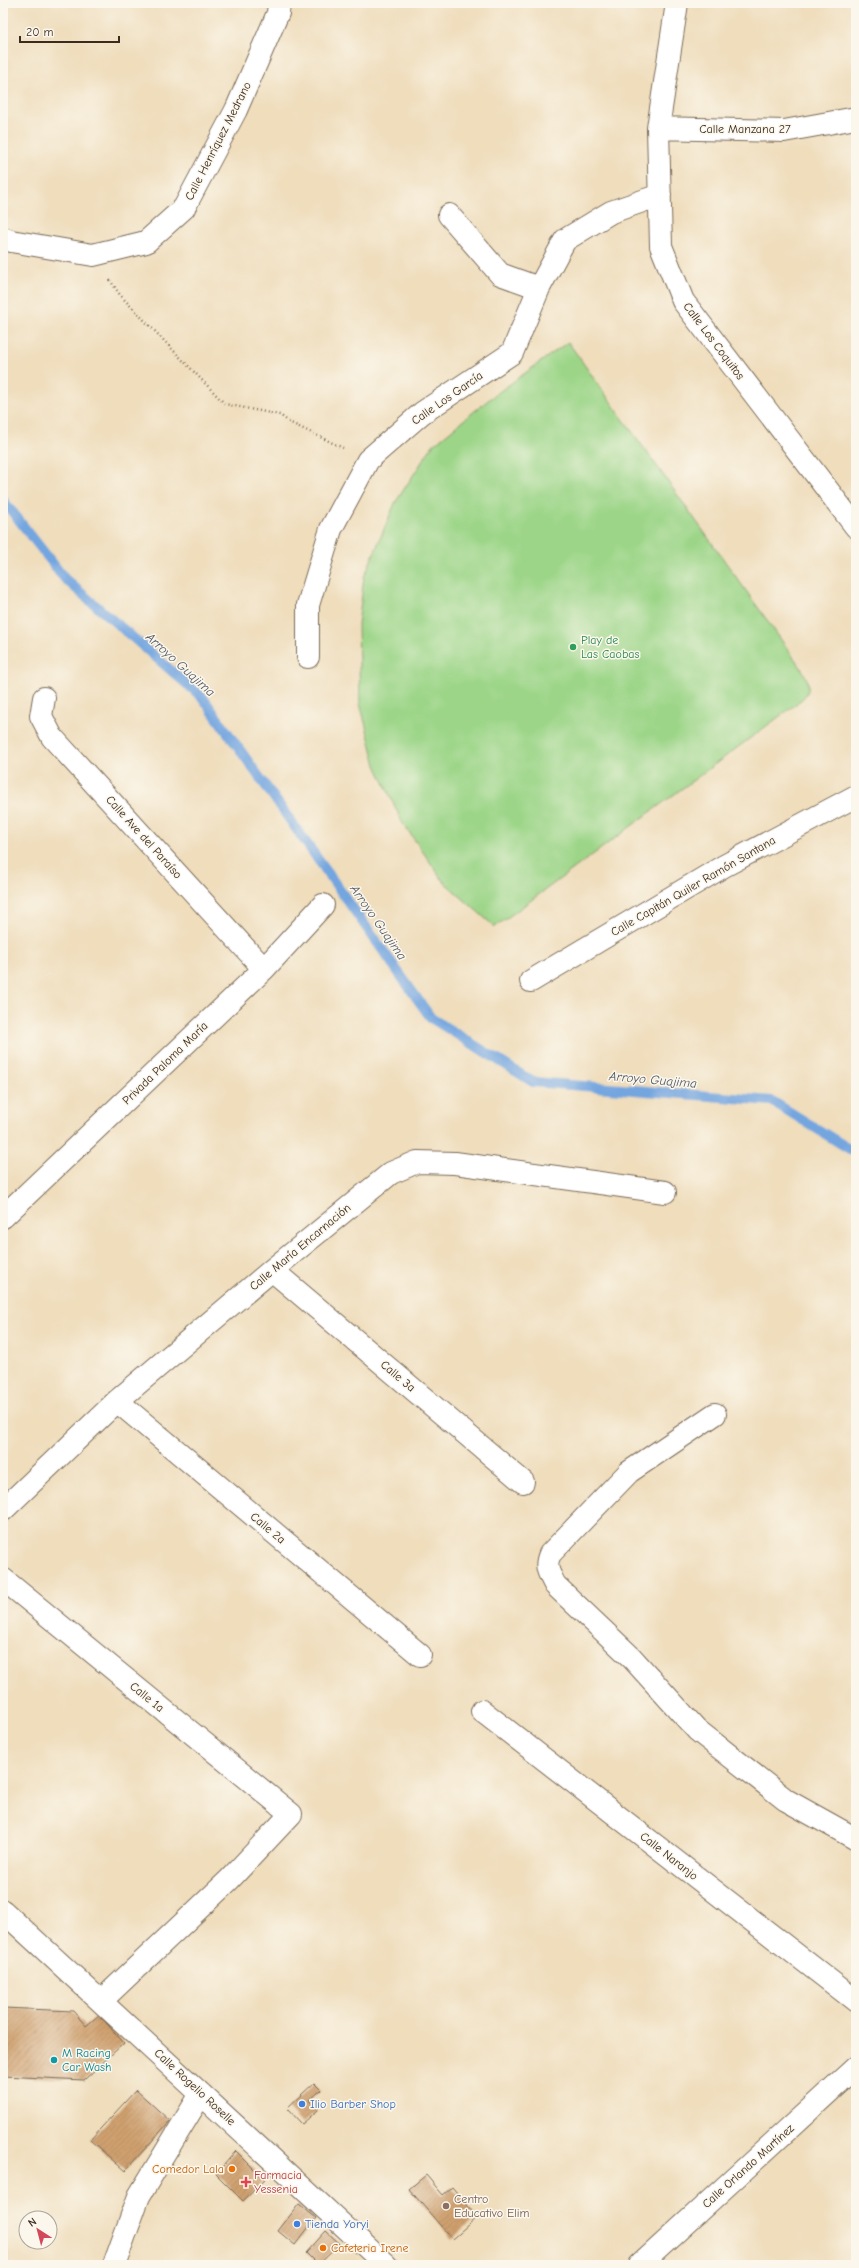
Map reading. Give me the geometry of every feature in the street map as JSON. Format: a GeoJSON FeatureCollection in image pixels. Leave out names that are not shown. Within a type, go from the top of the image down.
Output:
{"type":"FeatureCollection","features":[{"type":"Feature","properties":{"kind":"street","name":"Calle Henríquez Medrano"},"geometry":{"type":"LineString","coordinates":[[3,238],[11,241],[93,255],[146,242],[184,208],[236,110],[278,13],[279,3]]}},
{"type":"Feature","properties":{"kind":"street","name":"Calle Los Coquitos"},"geometry":{"type":"LineString","coordinates":[[676,3],[658,128],[661,246],[683,300],[856,528]]}},
{"type":"Feature","properties":{"kind":"street","name":"Calle Manzana 27"},"geometry":{"type":"LineString","coordinates":[[658,128],[784,131],[856,118]]}},
{"type":"Feature","properties":{"kind":"street","name":"Calle Los García"},"geometry":{"type":"LineString","coordinates":[[308,657],[308,604],[310,597],[331,529],[368,460],[422,413],[512,353],[539,288],[565,240],[611,212],[660,195]]}},
{"type":"Feature","properties":{"kind":"street"},"geometry":{"type":"LineString","coordinates":[[449,215],[500,274],[539,288]]}},
{"type":"Feature","properties":{"kind":"street","name":"Calle Ave del Paraíso"},"geometry":{"type":"LineString","coordinates":[[44,698],[41,716],[52,736],[264,969]]}},
{"type":"Feature","properties":{"kind":"street","name":"Calle Capitán Quiler Ramón Santana"},"geometry":{"type":"LineString","coordinates":[[531,980],[724,866],[856,796]]}},
{"type":"Feature","properties":{"kind":"street","name":"Privada Paloma María"},"geometry":{"type":"LineString","coordinates":[[3,1217],[264,969],[323,905]]}},
{"type":"Feature","properties":{"kind":"street","name":"Calle María Encarnación"},"geometry":{"type":"LineString","coordinates":[[3,1510],[117,1401],[391,1172],[417,1162],[455,1163],[665,1192]]}},
{"type":"Feature","properties":{"kind":"street","name":"Calle 3a"},"geometry":{"type":"LineString","coordinates":[[272,1270],[523,1482]]}},
{"type":"Feature","properties":{"kind":"street","name":"Calle 2a"},"geometry":{"type":"LineString","coordinates":[[117,1401],[420,1655]]}},
{"type":"Feature","properties":{"kind":"street"},"geometry":{"type":"LineString","coordinates":[[715,1414],[629,1472],[550,1554],[547,1561],[547,1570],[555,1585],[632,1658],[697,1730],[786,1800],[856,1838]]}},
{"type":"Feature","properties":{"kind":"street","name":"Calle 1a"},"geometry":{"type":"LineString","coordinates":[[3,1579],[291,1814],[229,1880],[101,2001]]}},
{"type":"Feature","properties":{"kind":"street","name":"Calle Naranjo"},"geometry":{"type":"LineString","coordinates":[[482,1711],[856,2001]]}},
{"type":"Feature","properties":{"kind":"street","name":"Calle Rogelio Roselle"},"geometry":{"type":"LineString","coordinates":[[3,1911],[386,2265]]}},
{"type":"Feature","properties":{"kind":"street","name":"Calle Orlando Martínez"},"geometry":{"type":"LineString","coordinates":[[640,2265],[856,2067]]}},
{"type":"Feature","properties":{"kind":"street"},"geometry":{"type":"LineString","coordinates":[[114,2265],[138,2196],[201,2094]]}},
{"type":"Feature","properties":{"kind":"path"},"geometry":{"type":"LineString","coordinates":[[93,255],[120,295],[224,404],[280,415],[289,422],[368,460]]}},
{"type":"Feature","properties":{"kind":"green space","name":"Play de Las Caobas"},"geometry":{"type":"Polygon","coordinates":[[[568,342],[802,669],[807,681],[808,689],[804,697],[795,705],[495,927],[444,882],[402,822],[376,765],[360,703],[358,625],[364,577],[395,503],[433,445],[492,397],[568,342]]]}},
{"type":"Feature","properties":{"kind":"building","name":"M Racing Car Wash"},"geometry":{"type":"Polygon","coordinates":[[[3,2008],[73,2011],[86,2026],[99,2015],[124,2043],[84,2080],[3,2076],[3,2008]]]}},
{"type":"Feature","properties":{"kind":"building","name":"Ilio Barber Shop"},"geometry":{"type":"Polygon","coordinates":[[[314,2083],[321,2090],[310,2100],[318,2110],[302,2124],[287,2108],[314,2083]]]}},
{"type":"Feature","properties":{"kind":"building"},"geometry":{"type":"Polygon","coordinates":[[[136,2090],[170,2121],[125,2171],[90,2140],[136,2090]]]}},
{"type":"Feature","properties":{"kind":"building"},"geometry":{"type":"Polygon","coordinates":[[[236,2151],[265,2180],[243,2201],[216,2174],[236,2151]]]}},
{"type":"Feature","properties":{"kind":"building","name":"Centro Educativo Elim"},"geometry":{"type":"Polygon","coordinates":[[[426,2175],[443,2195],[452,2187],[477,2217],[452,2239],[409,2189],[426,2175]]]}},
{"type":"Feature","properties":{"kind":"building","name":"Tienda Yoryi"},"geometry":{"type":"Polygon","coordinates":[[[299,2204],[316,2218],[295,2245],[278,2231],[299,2204]]]}},
{"type":"Feature","properties":{"kind":"building","name":"Cafeteria Irene"},"geometry":{"type":"Polygon","coordinates":[[[326,2231],[340,2244],[318,2265],[306,2253],[326,2231]]]}},
{"type":"Feature","properties":{"kind":"waterway","name":"Arroyo Guajima"},"geometry":{"type":"LineString","coordinates":[[3,500],[65,579],[203,698],[431,1018],[533,1082],[772,1101],[856,1153]]}},
{"type":"Feature","properties":{"kind":"place","name":"Play de Las Caobas"},"geometry":{"type":"Point","coordinates":[573,647]}},
{"type":"Feature","properties":{"kind":"place","name":"M Racing Car Wash"},"geometry":{"type":"Point","coordinates":[54,2060]}},
{"type":"Feature","properties":{"kind":"place","name":"Ilio Barber Shop"},"geometry":{"type":"Point","coordinates":[302,2104]}},
{"type":"Feature","properties":{"kind":"place","name":"Comedor Lala"},"geometry":{"type":"Point","coordinates":[232,2169]}},
{"type":"Feature","properties":{"kind":"place","name":"Farmacia Yessenia"},"geometry":{"type":"Point","coordinates":[246,2182]}},
{"type":"Feature","properties":{"kind":"place","name":"Centro Educativo Elim"},"geometry":{"type":"Point","coordinates":[446,2206]}},
{"type":"Feature","properties":{"kind":"place","name":"Tienda Yoryi"},"geometry":{"type":"Point","coordinates":[297,2224]}},
{"type":"Feature","properties":{"kind":"place","name":"Cafeteria Irene"},"geometry":{"type":"Point","coordinates":[323,2248]}}]}
